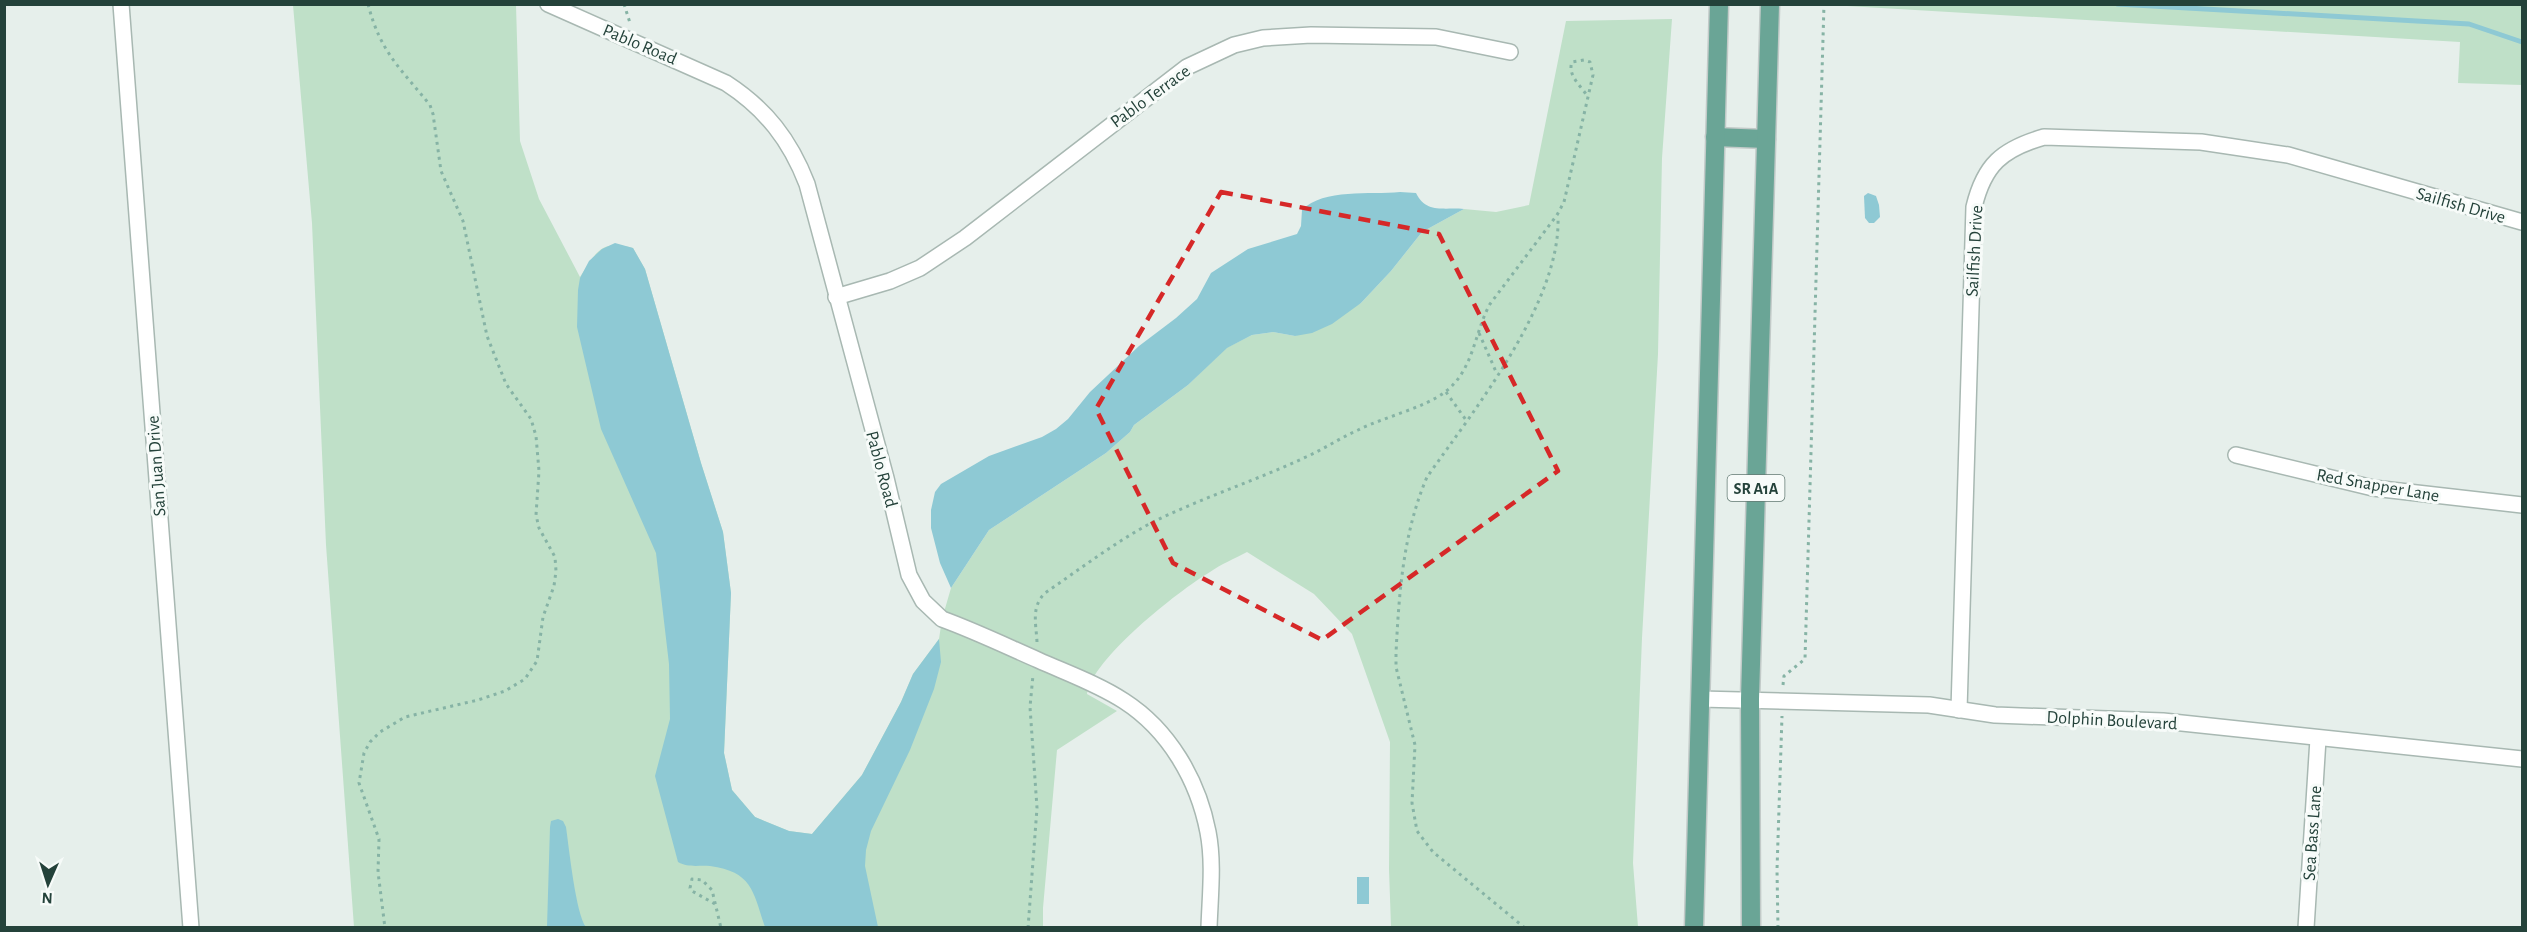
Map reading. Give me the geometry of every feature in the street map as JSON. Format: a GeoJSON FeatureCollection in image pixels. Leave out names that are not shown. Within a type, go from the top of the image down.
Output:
{"type":"FeatureCollection","features":[{"type":"Feature","properties":{"kind":"main road","name":"SR A1A"},"geometry":{"type":"LineString","coordinates":[[1694,927],[1719,4]]}},
{"type":"Feature","properties":{"kind":"main road","name":"SR A1A"},"geometry":{"type":"LineString","coordinates":[[1751,927],[1750,699],[1770,4]]}},
{"type":"Feature","properties":{"kind":"main road"},"geometry":{"type":"LineString","coordinates":[[1715,137],[1766,139]]}},
{"type":"Feature","properties":{"kind":"street","name":"San Juan Drive"},"geometry":{"type":"LineString","coordinates":[[121,4],[191,927]]}},
{"type":"Feature","properties":{"kind":"street","name":"Pablo Road"},"geometry":{"type":"LineString","coordinates":[[549,4],[726,82],[747,96],[766,114],[784,137],[807,184],[886,478],[909,575],[923,601],[942,619],[1123,700],[1141,713],[1165,737],[1178,755],[1194,786],[1208,834],[1211,858],[1209,927]]}},
{"type":"Feature","properties":{"kind":"street","name":"Pablo Terrace"},"geometry":{"type":"LineString","coordinates":[[836,297],[890,281],[920,267],[965,238],[1187,67],[1234,45],[1263,38],[1311,35],[1436,37],[1510,52]]}},
{"type":"Feature","properties":{"kind":"street","name":"Sailfish Drive"},"geometry":{"type":"LineString","coordinates":[[1959,710],[1974,207],[1978,189],[1986,171],[1996,161],[2021,143],[2044,137],[2228,145],[2298,158],[2523,222]]}},
{"type":"Feature","properties":{"kind":"street","name":"Red Snapper Lane"},"geometry":{"type":"LineString","coordinates":[[2236,454],[2373,488],[2523,505]]}},
{"type":"Feature","properties":{"kind":"street","name":"Dolphin Boulevard"},"geometry":{"type":"LineString","coordinates":[[1700,699],[1929,705],[1995,715],[2163,721],[2523,759]]}},
{"type":"Feature","properties":{"kind":"street","name":"Sea Bass Lane"},"geometry":{"type":"LineString","coordinates":[[2306,927],[2318,739]]}},
{"type":"Feature","properties":{"kind":"path"},"geometry":{"type":"LineString","coordinates":[[368,4],[373,23],[389,57],[430,105],[433,114],[441,171],[463,221],[487,336],[506,384],[531,419],[536,436],[539,471],[536,515],[539,528],[555,557],[556,571],[554,586],[543,617],[537,661],[525,680],[505,691],[478,700],[405,717],[380,732],[370,742],[364,753],[359,783],[380,839],[378,872],[385,927]]}},
{"type":"Feature","properties":{"kind":"path"},"geometry":{"type":"LineString","coordinates":[[1778,927],[1777,870],[1784,675],[1805,659],[1824,4]]}},
{"type":"Feature","properties":{"kind":"path"},"geometry":{"type":"LineString","coordinates":[[1028,927],[1037,808],[1030,707],[1037,645],[1035,614],[1037,601],[1130,535],[1180,510],[1307,456],[1386,417],[1446,392],[1456,381],[1473,352],[1482,319],[1490,304],[1557,216],[1564,202],[1588,97],[1593,68],[1590,63],[1578,60],[1572,63],[1571,74],[1588,97]]}},
{"type":"Feature","properties":{"kind":"path"},"geometry":{"type":"LineString","coordinates":[[1525,927],[1433,852],[1417,831],[1412,803],[1415,745],[1396,667],[1402,576],[1412,519],[1427,477],[1518,341],[1546,281],[1558,232],[1557,216]]}},
{"type":"Feature","properties":{"kind":"path"},"geometry":{"type":"LineString","coordinates":[[1479,331],[1497,374]]}},
{"type":"Feature","properties":{"kind":"path"},"geometry":{"type":"LineString","coordinates":[[1446,392],[1466,420]]}},
{"type":"Feature","properties":{"kind":"path"},"geometry":{"type":"LineString","coordinates":[[716,904],[692,891],[690,888],[692,879],[697,878],[709,885],[716,904],[721,927]]}},
{"type":"Feature","properties":{"kind":"highlighted area"},"geometry":{"type":"Polygon","coordinates":[[[1221,192],[1439,234],[1558,471],[1322,640],[1173,563],[1096,409],[1221,192]]]}},
{"type":"Feature","properties":{"kind":"green space"},"geometry":{"type":"Polygon","coordinates":[[[293,5],[516,5],[520,141],[539,199],[580,277],[600,250],[613,245],[633,248],[645,269],[723,532],[731,593],[724,753],[732,790],[755,817],[789,831],[812,834],[862,775],[901,702],[913,674],[939,639],[951,588],[989,530],[1106,453],[1130,432],[1134,425],[1188,385],[1226,348],[1252,335],[1273,332],[1295,336],[1361,303],[1391,271],[1422,232],[1464,209],[1496,212],[1529,205],[1566,21],[1672,19],[1662,158],[1658,354],[1642,638],[1633,863],[1638,927],[1391,927],[1390,742],[1352,634],[1314,594],[1247,552],[1214,569],[1158,610],[1120,645],[1092,679],[1087,694],[1117,711],[1057,750],[1043,927],[354,927],[326,545],[312,223],[293,5]]]}},
{"type":"Feature","properties":{"kind":"green space"},"geometry":{"type":"Polygon","coordinates":[[[1830,5],[2522,5],[2522,85],[2458,83],[2460,42],[1830,5]]]}},
{"type":"Feature","properties":{"kind":"water"},"geometry":{"type":"Polygon","coordinates":[[[1416,193],[1420,200],[1430,207],[1464,209],[1422,232],[1391,271],[1361,303],[1332,324],[1312,333],[1295,336],[1273,332],[1252,335],[1227,348],[1188,385],[1134,425],[1130,432],[1106,453],[989,530],[951,588],[940,563],[931,528],[931,510],[935,492],[941,484],[989,456],[1042,437],[1056,429],[1068,419],[1090,392],[1139,346],[1197,299],[1211,273],[1248,249],[1297,234],[1301,226],[1302,210],[1311,203],[1335,195],[1416,193]]]}},
{"type":"Feature","properties":{"kind":"water"},"geometry":{"type":"Polygon","coordinates":[[[1868,193],[1876,196],[1879,205],[1880,217],[1874,223],[1869,223],[1865,218],[1864,196],[1868,193]]]}},
{"type":"Feature","properties":{"kind":"water"},"geometry":{"type":"Polygon","coordinates":[[[615,243],[633,248],[645,269],[723,532],[731,593],[724,753],[732,790],[755,817],[789,831],[812,834],[862,775],[901,702],[913,674],[939,639],[941,662],[934,689],[910,750],[871,831],[866,850],[865,866],[878,927],[765,927],[754,894],[743,879],[735,873],[710,866],[690,866],[678,862],[655,776],[670,719],[669,664],[656,553],[601,429],[577,327],[580,278],[589,261],[602,249],[615,243]]]}},
{"type":"Feature","properties":{"kind":"water"},"geometry":{"type":"Polygon","coordinates":[[[558,819],[563,821],[566,827],[576,896],[586,927],[547,927],[550,827],[551,821],[558,819]]]}},
{"type":"Feature","properties":{"kind":"water"},"geometry":{"type":"Polygon","coordinates":[[[1357,877],[1369,877],[1369,904],[1357,904],[1357,877]]]}},
{"type":"Feature","properties":{"kind":"waterway"},"geometry":{"type":"LineString","coordinates":[[2117,4],[2469,24],[2522,42]]}}]}
